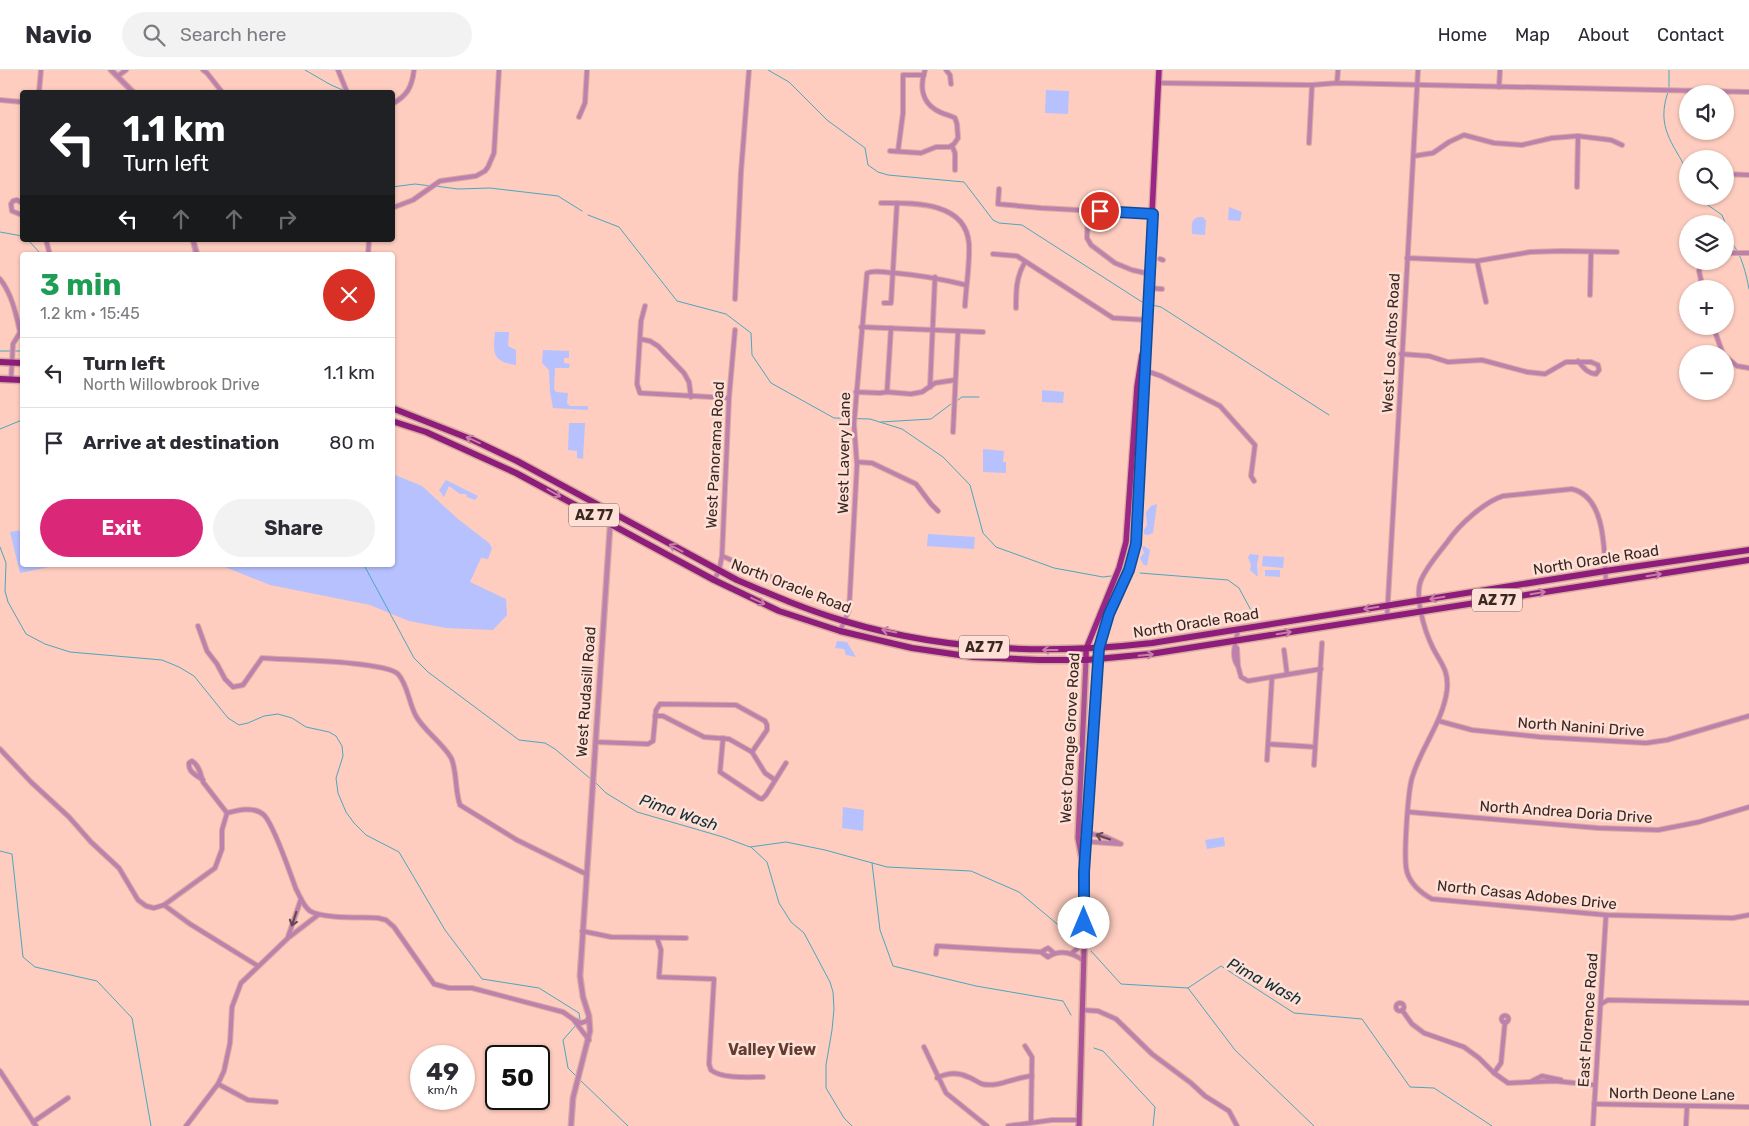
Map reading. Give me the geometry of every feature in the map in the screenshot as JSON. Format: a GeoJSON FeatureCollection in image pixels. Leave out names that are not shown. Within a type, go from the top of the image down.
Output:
{"type":"FeatureCollection","features":[{"type":"Feature","properties":{"kind":"highway"},"geometry":{"type":"LineString","coordinates":[[0,362],[20,363]]}},
{"type":"Feature","properties":{"kind":"highway"},"geometry":{"type":"LineString","coordinates":[[0,379],[20,380]]}},
{"type":"Feature","properties":{"kind":"highway","name":"North Oracle Road"},"geometry":{"type":"LineString","coordinates":[[395,409],[473,440],[515,460],[719,571],[787,601],[845,621],[917,638],[973,646],[1006,649],[1086,649],[1186,639],[1419,600],[1749,550]]}},
{"type":"Feature","properties":{"kind":"highway","name":"North Oracle Road"},"geometry":{"type":"LineString","coordinates":[[395,422],[434,436],[511,470],[714,580],[779,611],[840,631],[912,648],[973,657],[1097,660],[1236,644],[1387,617],[1749,560]]}},
{"type":"Feature","properties":{"kind":"highway"},"geometry":{"type":"LineString","coordinates":[[511,470],[515,460]]}},
{"type":"Feature","properties":{"kind":"main road","name":"West Orange Grove Road"},"geometry":{"type":"LineString","coordinates":[[1084,872],[1078,831],[1086,649],[1119,568],[1126,542],[1146,342],[1159,70]]}},
{"type":"Feature","properties":{"kind":"main road","name":"West Orange Grove Road"},"geometry":{"type":"LineString","coordinates":[[1079,1123],[1084,961],[1084,872],[1097,660],[1109,614],[1129,570],[1136,544],[1142,370]]}},
{"type":"Feature","properties":{"kind":"street"},"geometry":{"type":"LineString","coordinates":[[39,90],[41,70]]}},
{"type":"Feature","properties":{"kind":"street"},"geometry":{"type":"LineString","coordinates":[[112,70],[131,90]]}},
{"type":"Feature","properties":{"kind":"street"},"geometry":{"type":"LineString","coordinates":[[118,76],[126,70]]}},
{"type":"Feature","properties":{"kind":"street"},"geometry":{"type":"LineString","coordinates":[[202,70],[207,73],[220,90]]}},
{"type":"Feature","properties":{"kind":"street"},"geometry":{"type":"LineString","coordinates":[[338,70],[346,90]]}},
{"type":"Feature","properties":{"kind":"street"},"geometry":{"type":"LineString","coordinates":[[395,102],[407,93],[411,86],[414,70]]}},
{"type":"Feature","properties":{"kind":"street"},"geometry":{"type":"LineString","coordinates":[[395,207],[414,200],[446,179],[476,176],[485,171],[494,153],[499,70]]}},
{"type":"Feature","properties":{"kind":"street"},"geometry":{"type":"LineString","coordinates":[[579,117],[584,104],[587,70]]}},
{"type":"Feature","properties":{"kind":"street"},"geometry":{"type":"LineString","coordinates":[[735,299],[741,172],[749,70]]}},
{"type":"Feature","properties":{"kind":"street"},"geometry":{"type":"LineString","coordinates":[[946,70],[950,75],[951,84]]}},
{"type":"Feature","properties":{"kind":"street"},"geometry":{"type":"LineString","coordinates":[[1337,83],[1338,70]]}},
{"type":"Feature","properties":{"kind":"street","name":"West Los Altos Road"},"geometry":{"type":"LineString","coordinates":[[1387,617],[1418,70]]}},
{"type":"Feature","properties":{"kind":"street"},"geometry":{"type":"LineString","coordinates":[[1499,87],[1500,70]]}},
{"type":"Feature","properties":{"kind":"street"},"geometry":{"type":"LineString","coordinates":[[890,151],[921,153],[936,147],[952,146],[958,138],[958,124],[955,118],[936,111],[927,103],[922,94],[924,72],[903,75],[903,113],[898,151]]}},
{"type":"Feature","properties":{"kind":"street"},"geometry":{"type":"LineString","coordinates":[[1159,82],[1312,85],[1337,83],[1749,92]]}},
{"type":"Feature","properties":{"kind":"street"},"geometry":{"type":"LineString","coordinates":[[1309,143],[1312,85]]}},
{"type":"Feature","properties":{"kind":"street"},"geometry":{"type":"LineString","coordinates":[[0,100],[20,102]]}},
{"type":"Feature","properties":{"kind":"street"},"geometry":{"type":"LineString","coordinates":[[1414,156],[1433,153],[1464,135],[1494,143],[1522,145],[1552,138],[1578,136],[1611,140],[1622,145]]}},
{"type":"Feature","properties":{"kind":"street"},"geometry":{"type":"LineString","coordinates":[[1576,188],[1578,136]]}},
{"type":"Feature","properties":{"kind":"street"},"geometry":{"type":"LineString","coordinates":[[952,146],[955,153],[955,170]]}},
{"type":"Feature","properties":{"kind":"street"},"geometry":{"type":"LineString","coordinates":[[1734,174],[1749,175]]}},
{"type":"Feature","properties":{"kind":"street"},"geometry":{"type":"LineString","coordinates":[[999,189],[998,204],[1153,214]]}},
{"type":"Feature","properties":{"kind":"street"},"geometry":{"type":"LineString","coordinates":[[20,202],[13,201],[11,208],[16,214],[20,215]]}},
{"type":"Feature","properties":{"kind":"street"},"geometry":{"type":"LineString","coordinates":[[881,203],[930,206],[945,209],[957,217],[964,228],[969,243],[965,306]]}},
{"type":"Feature","properties":{"kind":"street"},"geometry":{"type":"LineString","coordinates":[[884,303],[891,303],[897,203]]}},
{"type":"Feature","properties":{"kind":"street"},"geometry":{"type":"LineString","coordinates":[[1088,210],[1087,238],[1091,245],[1115,263],[1132,270],[1150,274]]}},
{"type":"Feature","properties":{"kind":"street"},"geometry":{"type":"LineString","coordinates":[[1408,258],[1477,262],[1530,252],[1562,250],[1618,252]]}},
{"type":"Feature","properties":{"kind":"street"},"geometry":{"type":"LineString","coordinates":[[1590,295],[1591,252]]}},
{"type":"Feature","properties":{"kind":"street"},"geometry":{"type":"LineString","coordinates":[[1734,253],[1749,254]]}},
{"type":"Feature","properties":{"kind":"street"},"geometry":{"type":"LineString","coordinates":[[993,254],[1017,256],[1113,318],[1147,320]]}},
{"type":"Feature","properties":{"kind":"street"},"geometry":{"type":"LineString","coordinates":[[1016,308],[1018,272],[1024,262]]}},
{"type":"Feature","properties":{"kind":"street"},"geometry":{"type":"LineString","coordinates":[[1477,262],[1486,302]]}},
{"type":"Feature","properties":{"kind":"street","name":"West Lavery Lane"},"geometry":{"type":"LineString","coordinates":[[840,631],[849,610],[857,462],[854,422],[867,273],[874,270],[892,273]]}},
{"type":"Feature","properties":{"kind":"street"},"geometry":{"type":"LineString","coordinates":[[892,273],[935,277],[966,285]]}},
{"type":"Feature","properties":{"kind":"street"},"geometry":{"type":"LineString","coordinates":[[930,387],[935,277]]}},
{"type":"Feature","properties":{"kind":"street"},"geometry":{"type":"LineString","coordinates":[[0,280],[6,287],[20,328]]}},
{"type":"Feature","properties":{"kind":"street"},"geometry":{"type":"LineString","coordinates":[[1149,288],[1162,289]]}},
{"type":"Feature","properties":{"kind":"street"},"geometry":{"type":"LineString","coordinates":[[645,306],[641,321],[637,393],[645,395],[728,398]]}},
{"type":"Feature","properties":{"kind":"street"},"geometry":{"type":"LineString","coordinates":[[861,327],[983,332]]}},
{"type":"Feature","properties":{"kind":"street"},"geometry":{"type":"LineString","coordinates":[[887,392],[891,328]]}},
{"type":"Feature","properties":{"kind":"street","name":"West Panorama Road"},"geometry":{"type":"LineString","coordinates":[[714,580],[719,571],[722,556],[728,398],[735,330]]}},
{"type":"Feature","properties":{"kind":"street"},"geometry":{"type":"LineString","coordinates":[[953,432],[958,331]]}},
{"type":"Feature","properties":{"kind":"street"},"geometry":{"type":"LineString","coordinates":[[11,380],[13,344],[20,333]]}},
{"type":"Feature","properties":{"kind":"street"},"geometry":{"type":"LineString","coordinates":[[640,339],[650,341],[658,346],[684,373],[689,382],[691,397]]}},
{"type":"Feature","properties":{"kind":"street"},"geometry":{"type":"LineString","coordinates":[[1401,354],[1429,356],[1448,362],[1482,360],[1527,372],[1545,374],[1566,362],[1578,361],[1591,362],[1598,365],[1599,370],[1596,374],[1592,374],[1586,371],[1578,361]]}},
{"type":"Feature","properties":{"kind":"street"},"geometry":{"type":"LineString","coordinates":[[1734,363],[1737,366],[1749,368]]}},
{"type":"Feature","properties":{"kind":"street"},"geometry":{"type":"LineString","coordinates":[[1142,370],[1161,376],[1220,406],[1255,445],[1251,476],[1254,481]]}},
{"type":"Feature","properties":{"kind":"street"},"geometry":{"type":"LineString","coordinates":[[856,392],[911,394],[922,392],[935,383],[956,380]]}},
{"type":"Feature","properties":{"kind":"street"},"geometry":{"type":"LineString","coordinates":[[857,462],[872,463],[916,484],[938,511]]}},
{"type":"Feature","properties":{"kind":"street","name":"North Casas Adobes Drive"},"geometry":{"type":"LineString","coordinates":[[1606,582],[1601,524],[1583,493],[1572,489],[1503,496],[1493,499],[1454,532],[1420,580],[1418,592],[1421,612],[1432,647],[1447,674],[1447,691],[1439,720],[1412,776],[1409,792],[1405,860],[1407,872],[1415,887],[1432,899],[1606,915],[1733,918],[1749,916]]}},
{"type":"Feature","properties":{"kind":"street","name":"West Rudasill Road"},"geometry":{"type":"LineString","coordinates":[[571,1126],[573,1098],[590,1031],[589,1016],[583,998],[580,976],[611,512]]}},
{"type":"Feature","properties":{"kind":"street"},"geometry":{"type":"LineString","coordinates":[[722,556],[789,585]]}},
{"type":"Feature","properties":{"kind":"street"},"geometry":{"type":"LineString","coordinates":[[198,626],[207,651],[217,664],[225,680],[233,686],[243,685],[262,658],[349,663],[384,668],[397,673],[416,716],[452,759],[457,798],[460,805],[517,840],[586,874]]}},
{"type":"Feature","properties":{"kind":"street"},"geometry":{"type":"LineString","coordinates":[[1238,630],[1234,648],[1235,662],[1242,678],[1251,680],[1321,669]]}},
{"type":"Feature","properties":{"kind":"street"},"geometry":{"type":"LineString","coordinates":[[1314,765],[1322,643]]}},
{"type":"Feature","properties":{"kind":"street"},"geometry":{"type":"LineString","coordinates":[[1284,650],[1287,674]]}},
{"type":"Feature","properties":{"kind":"street"},"geometry":{"type":"LineString","coordinates":[[1267,760],[1272,676]]}},
{"type":"Feature","properties":{"kind":"street"},"geometry":{"type":"LineString","coordinates":[[596,742],[648,744],[653,741],[656,716],[660,704],[736,705],[765,721],[767,725],[767,730],[752,752]]}},
{"type":"Feature","properties":{"kind":"street"},"geometry":{"type":"LineString","coordinates":[[656,716],[663,716],[704,737],[730,739],[752,752],[765,773],[775,780]]}},
{"type":"Feature","properties":{"kind":"street","name":"North Nanini Drive"},"geometry":{"type":"LineString","coordinates":[[1439,720],[1472,730],[1554,738],[1646,743],[1667,740],[1749,716]]}},
{"type":"Feature","properties":{"kind":"street"},"geometry":{"type":"LineString","coordinates":[[722,738],[720,772],[759,798],[762,799],[786,763]]}},
{"type":"Feature","properties":{"kind":"street"},"geometry":{"type":"LineString","coordinates":[[1268,744],[1315,747]]}},
{"type":"Feature","properties":{"kind":"street"},"geometry":{"type":"LineString","coordinates":[[0,749],[31,782],[69,817],[91,842],[120,868],[138,900],[146,906],[154,908],[164,905],[215,868],[222,849],[222,830],[228,813]]}},
{"type":"Feature","properties":{"kind":"street"},"geometry":{"type":"LineString","coordinates":[[202,780],[197,765],[192,761],[189,763],[191,772],[202,780],[228,813]]}},
{"type":"Feature","properties":{"kind":"street","name":"North Andrea Doria Drive"},"geometry":{"type":"LineString","coordinates":[[1409,812],[1598,828],[1658,830],[1699,822],[1749,807]]}},
{"type":"Feature","properties":{"kind":"street"},"geometry":{"type":"LineString","coordinates":[[228,813],[244,809],[264,816],[273,832],[301,899],[308,910],[318,915],[386,920],[400,933],[434,984],[449,988],[472,988],[563,1012],[582,1023],[587,1022],[589,1016]]}},
{"type":"Feature","properties":{"kind":"street"},"geometry":{"type":"LineString","coordinates":[[1078,831],[1106,837],[1120,844],[1078,841]]}},
{"type":"Feature","properties":{"kind":"street"},"geometry":{"type":"LineString","coordinates":[[288,938],[301,899]]}},
{"type":"Feature","properties":{"kind":"street"},"geometry":{"type":"LineString","coordinates":[[164,905],[204,933],[258,966]]}},
{"type":"Feature","properties":{"kind":"street"},"geometry":{"type":"LineString","coordinates":[[186,1126],[218,1084],[227,1063],[235,996],[241,982],[288,938],[318,915]]}},
{"type":"Feature","properties":{"kind":"street","name":"East Florence Road"},"geometry":{"type":"LineString","coordinates":[[1593,1126],[1606,915]]}},
{"type":"Feature","properties":{"kind":"street"},"geometry":{"type":"LineString","coordinates":[[582,931],[611,937],[686,938]]}},
{"type":"Feature","properties":{"kind":"street"},"geometry":{"type":"LineString","coordinates":[[657,938],[660,950],[659,977],[714,979],[710,1070],[715,1074],[737,1077],[763,1077]]}},
{"type":"Feature","properties":{"kind":"street"},"geometry":{"type":"LineString","coordinates":[[1072,953],[1084,943]]}},
{"type":"Feature","properties":{"kind":"street"},"geometry":{"type":"LineString","coordinates":[[936,954],[937,946],[1041,952],[1048,957],[1054,952]]}},
{"type":"Feature","properties":{"kind":"street"},"geometry":{"type":"LineString","coordinates":[[1041,952],[1048,948],[1054,952],[1072,953],[1084,961]]}},
{"type":"Feature","properties":{"kind":"street"},"geometry":{"type":"LineString","coordinates":[[1601,1004],[1608,1000],[1749,1003]]}},
{"type":"Feature","properties":{"kind":"street"},"geometry":{"type":"LineString","coordinates":[[1083,1010],[1098,1011],[1116,1019],[1159,1060],[1192,1083],[1205,1096],[1229,1111],[1237,1126]]}},
{"type":"Feature","properties":{"kind":"street"},"geometry":{"type":"LineString","coordinates":[[1402,1010],[1412,1024],[1424,1033],[1464,1047],[1508,1083],[1527,1082],[1542,1076],[1565,1082],[1595,1085]]}},
{"type":"Feature","properties":{"kind":"street"},"geometry":{"type":"LineString","coordinates":[[572,1018],[588,1040]]}},
{"type":"Feature","properties":{"kind":"street"},"geometry":{"type":"LineString","coordinates":[[1494,1073],[1501,1063],[1505,1022]]}},
{"type":"Feature","properties":{"kind":"street"},"geometry":{"type":"LineString","coordinates":[[1025,1046],[1032,1057],[1031,1122]]}},
{"type":"Feature","properties":{"kind":"street"},"geometry":{"type":"LineString","coordinates":[[924,1047],[937,1078],[946,1093],[987,1126]]}},
{"type":"Feature","properties":{"kind":"street"},"geometry":{"type":"LineString","coordinates":[[0,1071],[34,1124],[68,1098]]}},
{"type":"Feature","properties":{"kind":"street"},"geometry":{"type":"LineString","coordinates":[[937,1078],[953,1074],[968,1076],[981,1084],[995,1085],[1020,1076],[1032,1076]]}},
{"type":"Feature","properties":{"kind":"street"},"geometry":{"type":"LineString","coordinates":[[218,1084],[248,1100],[276,1102]]}},
{"type":"Feature","properties":{"kind":"street","name":"North Deone Lane"},"geometry":{"type":"LineString","coordinates":[[1594,1104],[1749,1107]]}},
{"type":"Feature","properties":{"kind":"street"},"geometry":{"type":"LineString","coordinates":[[1686,1126],[1687,1106]]}},
{"type":"Feature","properties":{"kind":"street"},"geometry":{"type":"LineString","coordinates":[[1008,1126],[1031,1122],[1079,1123]]}},
{"type":"Feature","properties":{"kind":"shaded area"},"geometry":{"type":"Polygon","coordinates":[[[1046,90],[1069,91],[1068,114],[1045,113],[1046,90]]]}},
{"type":"Feature","properties":{"kind":"shaded area"},"geometry":{"type":"Polygon","coordinates":[[[1229,207],[1242,212],[1240,221],[1228,220],[1229,207]]]}},
{"type":"Feature","properties":{"kind":"shaded area"},"geometry":{"type":"Polygon","coordinates":[[[1198,217],[1203,217],[1206,221],[1205,235],[1192,234],[1193,222],[1198,217]]]}},
{"type":"Feature","properties":{"kind":"shaded area"},"geometry":{"type":"Polygon","coordinates":[[[495,332],[509,332],[508,346],[516,350],[516,365],[498,359],[494,351],[495,332]]]}},
{"type":"Feature","properties":{"kind":"shaded area"},"geometry":{"type":"Polygon","coordinates":[[[543,350],[569,351],[569,358],[564,358],[564,363],[570,364],[569,368],[555,368],[554,389],[556,392],[568,393],[567,403],[570,406],[588,406],[588,410],[553,408],[549,370],[542,363],[543,350]]]}},
{"type":"Feature","properties":{"kind":"shaded area"},"geometry":{"type":"Polygon","coordinates":[[[1042,390],[1064,392],[1063,403],[1042,402],[1042,390]]]}},
{"type":"Feature","properties":{"kind":"shaded area"},"geometry":{"type":"Polygon","coordinates":[[[569,423],[585,423],[583,459],[577,458],[577,451],[568,450],[569,423]]]}},
{"type":"Feature","properties":{"kind":"shaded area"},"geometry":{"type":"Polygon","coordinates":[[[983,449],[1004,451],[1003,462],[1006,462],[1006,473],[983,472],[983,449]]]}},
{"type":"Feature","properties":{"kind":"shaded area"},"geometry":{"type":"Polygon","coordinates":[[[395,475],[422,486],[458,519],[489,543],[492,548],[488,559],[481,558],[470,582],[506,599],[507,615],[493,630],[446,628],[409,621],[370,605],[270,585],[225,567],[395,567],[395,475]]]}},
{"type":"Feature","properties":{"kind":"shaded area"},"geometry":{"type":"Polygon","coordinates":[[[446,480],[478,496],[475,500],[467,497],[466,494],[460,494],[449,486],[444,497],[439,490],[446,480]]]}},
{"type":"Feature","properties":{"kind":"shaded area"},"geometry":{"type":"Polygon","coordinates":[[[1157,504],[1153,533],[1144,534],[1147,525],[1146,512],[1151,506],[1157,504]]]}},
{"type":"Feature","properties":{"kind":"shaded area"},"geometry":{"type":"Polygon","coordinates":[[[20,530],[20,567],[49,567],[20,573],[10,532],[20,530]]]}},
{"type":"Feature","properties":{"kind":"shaded area"},"geometry":{"type":"Polygon","coordinates":[[[928,534],[975,537],[974,549],[927,546],[928,534]]]}},
{"type":"Feature","properties":{"kind":"shaded area"},"geometry":{"type":"Polygon","coordinates":[[[1144,546],[1150,550],[1147,566],[1143,564],[1140,558],[1144,553],[1142,547],[1144,546]]]}},
{"type":"Feature","properties":{"kind":"shaded area"},"geometry":{"type":"Polygon","coordinates":[[[1250,554],[1259,555],[1257,564],[1258,577],[1250,570],[1251,565],[1248,557],[1250,554]]]}},
{"type":"Feature","properties":{"kind":"shaded area"},"geometry":{"type":"Polygon","coordinates":[[[1263,556],[1284,557],[1283,568],[1262,566],[1263,556]]]}},
{"type":"Feature","properties":{"kind":"shaded area"},"geometry":{"type":"Polygon","coordinates":[[[1265,570],[1280,570],[1280,577],[1265,576],[1265,570]]]}},
{"type":"Feature","properties":{"kind":"shaded area"},"geometry":{"type":"Polygon","coordinates":[[[837,641],[847,642],[856,657],[846,655],[844,649],[835,648],[837,641]]]}},
{"type":"Feature","properties":{"kind":"shaded area"},"geometry":{"type":"Polygon","coordinates":[[[843,807],[864,810],[863,831],[842,828],[843,807]]]}},
{"type":"Feature","properties":{"kind":"shaded area"},"geometry":{"type":"Polygon","coordinates":[[[1224,837],[1225,846],[1207,849],[1205,840],[1224,837]]]}},
{"type":"Feature","properties":{"kind":"waterway"},"geometry":{"type":"LineString","coordinates":[[305,70],[343,90]]}},
{"type":"Feature","properties":{"kind":"waterway"},"geometry":{"type":"LineString","coordinates":[[768,70],[789,82],[827,120],[865,148],[868,165],[878,172],[888,175],[964,182],[993,220],[999,223],[1022,225],[1142,302]]}},
{"type":"Feature","properties":{"kind":"waterway"},"geometry":{"type":"LineString","coordinates":[[1669,70],[1669,88]]}},
{"type":"Feature","properties":{"kind":"waterway"},"geometry":{"type":"LineString","coordinates":[[1668,92],[1665,104],[1665,125],[1667,134],[1679,157]]}},
{"type":"Feature","properties":{"kind":"waterway"},"geometry":{"type":"LineString","coordinates":[[395,187],[415,184],[431,186]]}},
{"type":"Feature","properties":{"kind":"waterway"},"geometry":{"type":"LineString","coordinates":[[435,186],[458,189],[490,188],[558,196],[582,211]]}},
{"type":"Feature","properties":{"kind":"waterway"},"geometry":{"type":"LineString","coordinates":[[1708,205],[1722,215],[1732,244],[1741,259],[1749,289]]}},
{"type":"Feature","properties":{"kind":"waterway"},"geometry":{"type":"LineString","coordinates":[[588,215],[619,227],[677,301],[726,314],[751,333],[752,355],[771,383],[834,418],[870,419],[902,429],[943,457],[970,485],[983,533],[996,547],[1054,568],[1103,577],[1111,576]]}},
{"type":"Feature","properties":{"kind":"waterway"},"geometry":{"type":"LineString","coordinates":[[0,232],[20,236]]}},
{"type":"Feature","properties":{"kind":"waterway"},"geometry":{"type":"LineString","coordinates":[[30,242],[39,252]]}},
{"type":"Feature","properties":{"kind":"waterway"},"geometry":{"type":"LineString","coordinates":[[1152,305],[1161,307],[1329,415]]}},
{"type":"Feature","properties":{"kind":"waterway"},"geometry":{"type":"LineString","coordinates":[[0,351],[20,351]]}},
{"type":"Feature","properties":{"kind":"waterway"},"geometry":{"type":"LineString","coordinates":[[958,400],[962,397],[979,397]]}},
{"type":"Feature","properties":{"kind":"waterway"},"geometry":{"type":"LineString","coordinates":[[881,422],[931,419],[951,404]]}},
{"type":"Feature","properties":{"kind":"waterway","name":"Pima Wash"},"geometry":{"type":"LineString","coordinates":[[0,429],[20,421]]}},
{"type":"Feature","properties":{"kind":"waterway"},"geometry":{"type":"LineString","coordinates":[[0,547],[6,563],[5,591],[8,602],[26,634],[45,644],[70,652],[162,660],[179,667],[194,676],[228,718],[239,725],[264,716],[278,714],[292,718],[306,727],[329,732],[336,736],[342,746],[343,756],[336,778],[338,793],[346,812],[366,835],[399,852],[445,930],[482,979],[539,988],[579,1013],[580,1020]]}},
{"type":"Feature","properties":{"kind":"waterway","name":"Pima Wash"},"geometry":{"type":"LineString","coordinates":[[365,567],[414,658],[428,672],[519,740],[545,743],[592,780]]}},
{"type":"Feature","properties":{"kind":"waterway"},"geometry":{"type":"LineString","coordinates":[[1140,573],[1228,580],[1239,588],[1253,614]]}},
{"type":"Feature","properties":{"kind":"waterway","name":"Pima Wash"},"geometry":{"type":"LineString","coordinates":[[595,782],[606,793],[637,812],[723,837],[750,847],[786,842],[825,850],[887,867],[971,871],[1019,892],[1069,934]]}},
{"type":"Feature","properties":{"kind":"waterway"},"geometry":{"type":"LineString","coordinates":[[751,847],[767,862],[779,903],[791,922],[804,933],[830,982],[833,992],[834,1009],[826,1065],[826,1088],[844,1118],[852,1126]]}},
{"type":"Feature","properties":{"kind":"waterway"},"geometry":{"type":"LineString","coordinates":[[0,851],[12,854],[23,957],[35,967],[97,981],[132,1018],[151,1126]]}},
{"type":"Feature","properties":{"kind":"waterway"},"geometry":{"type":"LineString","coordinates":[[872,863],[880,930],[893,966],[976,986],[1063,1001],[1071,1015]]}},
{"type":"Feature","properties":{"kind":"waterway","name":"Pima Wash"},"geometry":{"type":"LineString","coordinates":[[1091,951],[1121,984],[1188,988],[1221,966],[1294,1013],[1362,1019],[1410,1087],[1434,1088],[1492,1126]]}},
{"type":"Feature","properties":{"kind":"waterway"},"geometry":{"type":"LineString","coordinates":[[1188,988],[1235,1050],[1314,1126]]}},
{"type":"Feature","properties":{"kind":"waterway"},"geometry":{"type":"LineString","coordinates":[[576,1025],[563,1040],[568,1068],[577,1077]]}},
{"type":"Feature","properties":{"kind":"waterway"},"geometry":{"type":"LineString","coordinates":[[1094,1048],[1103,1051],[1155,1107],[1153,1126]]}},
{"type":"Feature","properties":{"kind":"waterway"},"geometry":{"type":"LineString","coordinates":[[580,1080],[628,1126]]}},
{"type":"Feature","properties":{"kind":"district","name":"Valley View"},"geometry":{"type":"Point","coordinates":[772,1049]}},
{"type":"Feature","properties":{"kind":"route"},"geometry":{"type":"LineString","coordinates":[[1084,923],[1084,872],[1097,660],[1109,614],[1129,570],[1136,544],[1153,214],[1100,211]]}}]}
